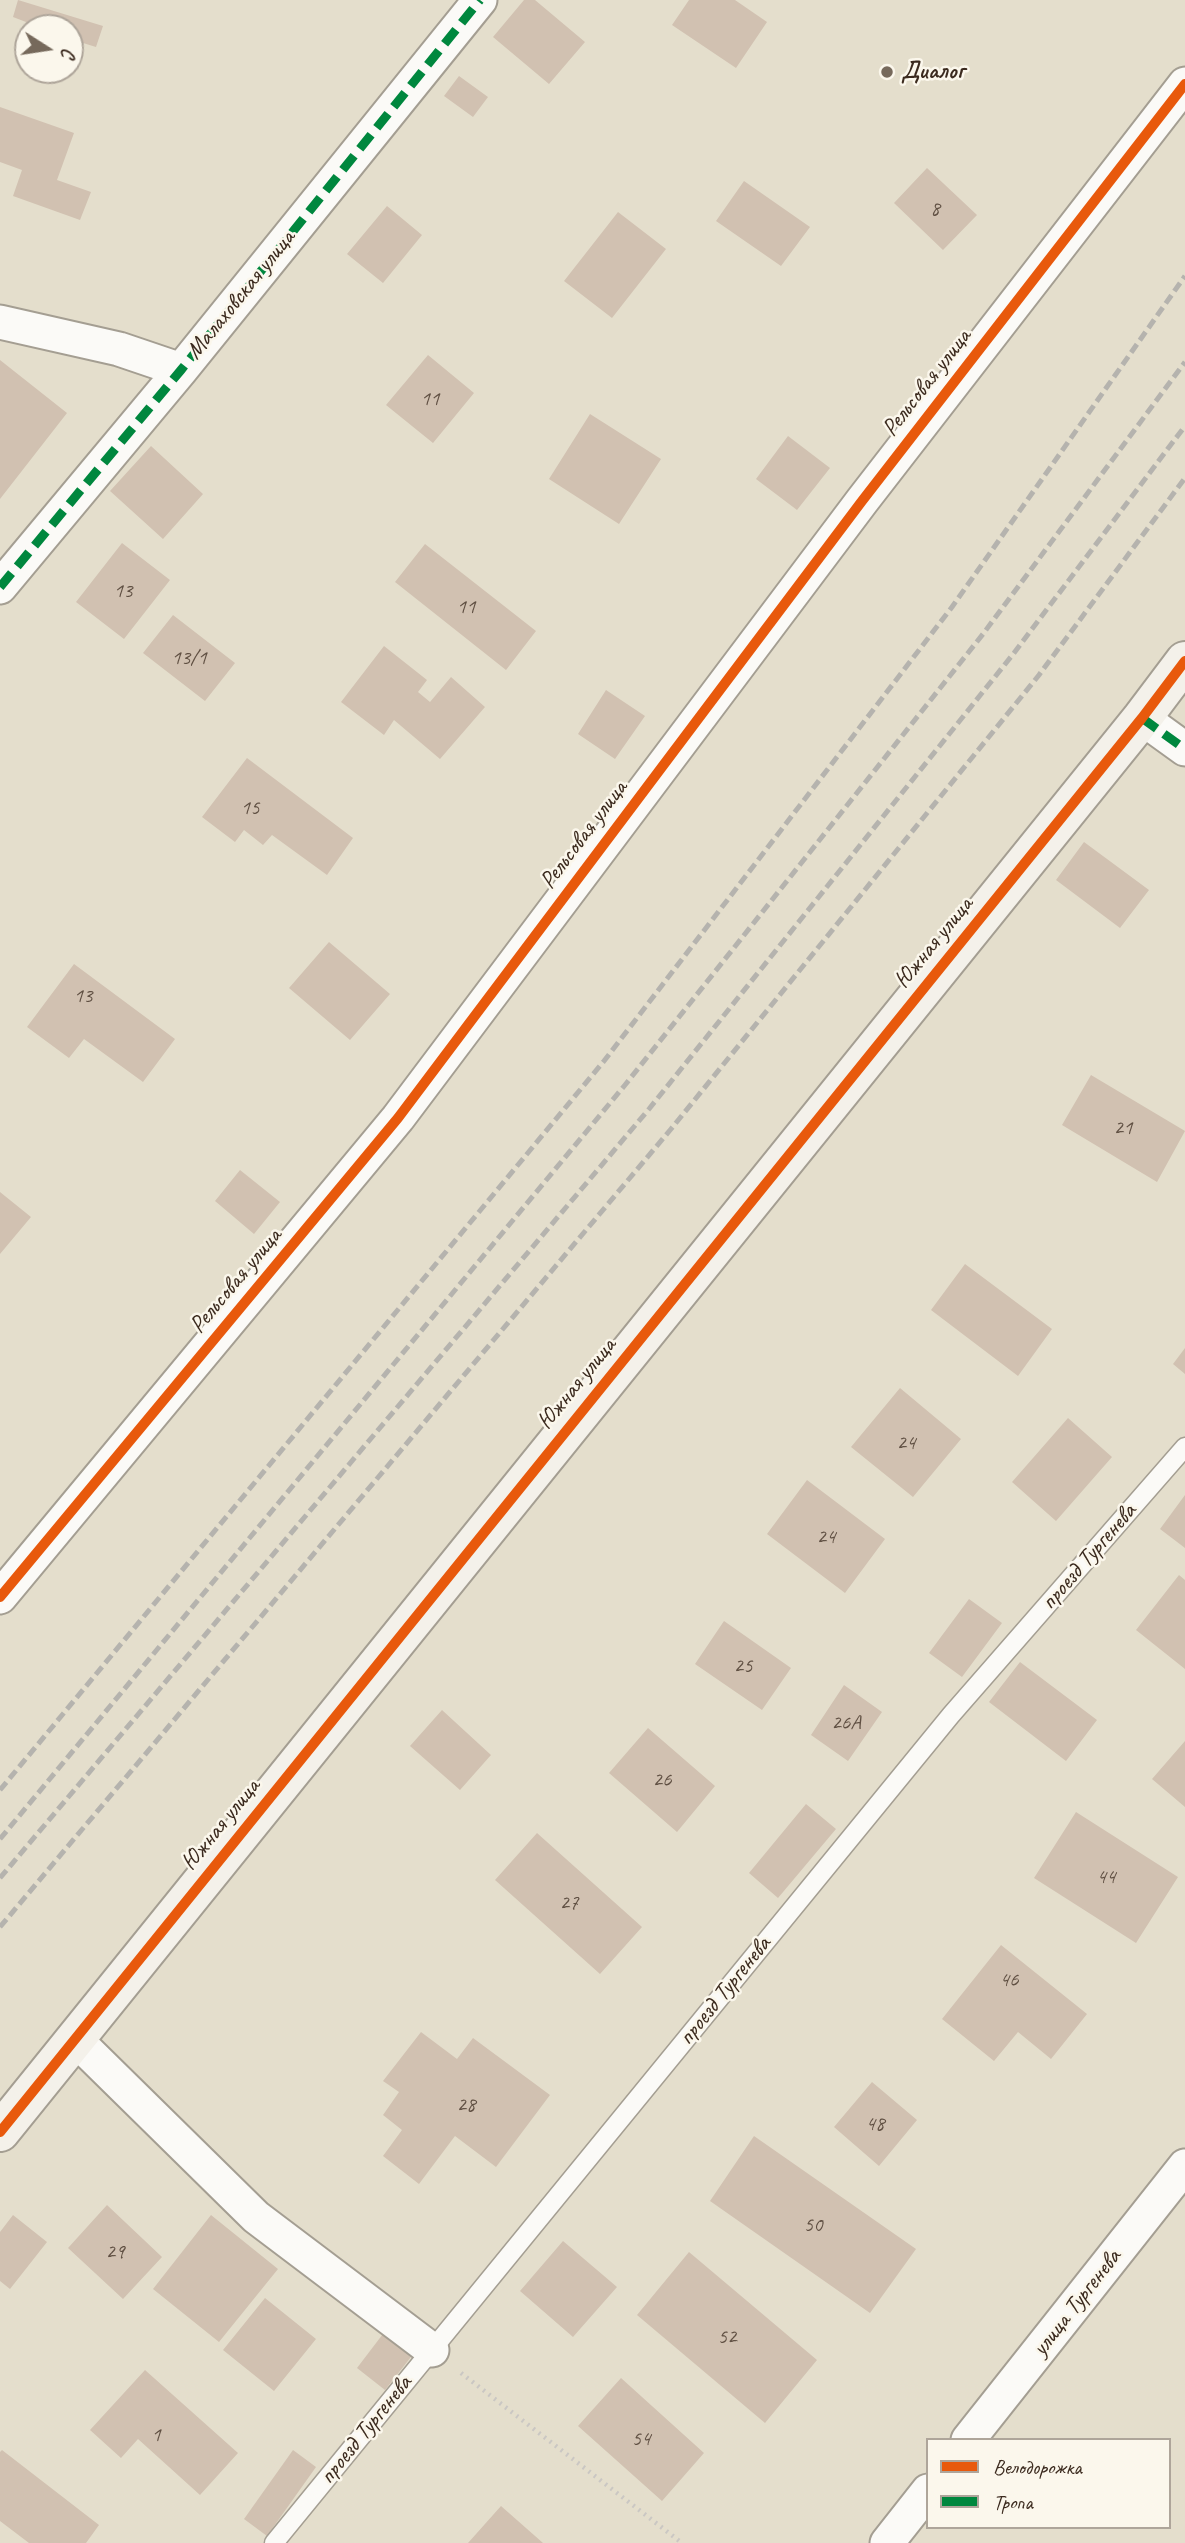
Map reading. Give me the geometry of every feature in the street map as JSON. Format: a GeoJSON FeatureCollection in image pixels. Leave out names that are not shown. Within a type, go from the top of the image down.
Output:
{"type":"FeatureCollection","features":[{"type":"Feature","properties":{"kind":"street","name":"Малаховская улица"},"geometry":{"type":"LineString","coordinates":[[0,587],[181,370],[480,0]]}},
{"type":"Feature","properties":{"kind":"street","name":"Рельсовая улица"},"geometry":{"type":"LineString","coordinates":[[0,1597],[398,1118],[862,501],[1185,84]]}},
{"type":"Feature","properties":{"kind":"street"},"geometry":{"type":"LineString","coordinates":[[0,322],[119,349],[181,370]]}},
{"type":"Feature","properties":{"kind":"street","name":"Южная улица"},"geometry":{"type":"LineString","coordinates":[[0,2132],[1142,718],[1185,661]]}},
{"type":"Feature","properties":{"kind":"street"},"geometry":{"type":"LineString","coordinates":[[1142,718],[1185,750]]}},
{"type":"Feature","properties":{"kind":"street"},"geometry":{"type":"LineString","coordinates":[[75,2039],[256,2217],[432,2350]]}},
{"type":"Feature","properties":{"kind":"street","name":"улица Тургенева"},"geometry":{"type":"LineString","coordinates":[[970,2438],[1185,2166]]}},
{"type":"Feature","properties":{"kind":"street"},"geometry":{"type":"LineString","coordinates":[[887,2543],[926,2494]]}},
{"type":"Feature","properties":{"kind":"lane","name":"проезд Тургенева"},"geometry":{"type":"LineString","coordinates":[[274,2543],[951,1714],[1185,1447]]}},
{"type":"Feature","properties":{"kind":"path"},"geometry":{"type":"LineString","coordinates":[[432,2350],[682,2543]]}},
{"type":"Feature","properties":{"kind":"building"},"geometry":{"type":"Polygon","coordinates":[[[18,0],[64,14],[14,14],[13,17],[18,0]]]}},
{"type":"Feature","properties":{"kind":"building"},"geometry":{"type":"Polygon","coordinates":[[[524,0],[535,0],[585,42],[549,84],[493,37],[524,0]]]}},
{"type":"Feature","properties":{"kind":"building"},"geometry":{"type":"Polygon","coordinates":[[[689,0],[735,0],[767,22],[736,68],[672,25],[689,0]]]}},
{"type":"Feature","properties":{"kind":"building"},"geometry":{"type":"Polygon","coordinates":[[[84,20],[103,26],[96,47],[84,43],[84,20]]]}},
{"type":"Feature","properties":{"kind":"building"},"geometry":{"type":"Polygon","coordinates":[[[459,76],[488,97],[473,117],[444,96],[459,76]]]}},
{"type":"Feature","properties":{"kind":"building"},"geometry":{"type":"Polygon","coordinates":[[[0,107],[74,133],[57,180],[91,192],[80,220],[13,196],[22,170],[0,162],[0,107]]]}},
{"type":"Feature","properties":{"kind":"building"},"geometry":{"type":"Polygon","coordinates":[[[927,168],[977,215],[943,250],[894,203],[927,168]]]}},
{"type":"Feature","properties":{"kind":"building"},"geometry":{"type":"Polygon","coordinates":[[[744,181],[810,227],[781,266],[716,221],[744,181]]]}},
{"type":"Feature","properties":{"kind":"building"},"geometry":{"type":"Polygon","coordinates":[[[387,206],[422,235],[383,283],[347,254],[387,206]]]}},
{"type":"Feature","properties":{"kind":"building"},"geometry":{"type":"Polygon","coordinates":[[[618,212],[666,249],[612,318],[564,281],[618,212]]]}},
{"type":"Feature","properties":{"kind":"building"},"geometry":{"type":"Polygon","coordinates":[[[428,355],[474,393],[433,443],[386,405],[428,355]]]}},
{"type":"Feature","properties":{"kind":"building"},"geometry":{"type":"Polygon","coordinates":[[[0,360],[67,413],[0,499],[0,360]]]}},
{"type":"Feature","properties":{"kind":"building"},"geometry":{"type":"Polygon","coordinates":[[[590,414],[661,459],[619,524],[549,479],[590,414]]]}},
{"type":"Feature","properties":{"kind":"building"},"geometry":{"type":"Polygon","coordinates":[[[788,436],[830,468],[797,510],[756,479],[788,436]]]}},
{"type":"Feature","properties":{"kind":"building"},"geometry":{"type":"Polygon","coordinates":[[[151,446],[203,494],[163,539],[110,491],[151,446]]]}},
{"type":"Feature","properties":{"kind":"building"},"geometry":{"type":"Polygon","coordinates":[[[122,543],[170,580],[124,639],[76,602],[122,543]]]}},
{"type":"Feature","properties":{"kind":"building"},"geometry":{"type":"Polygon","coordinates":[[[425,544],[536,631],[506,670],[395,582],[425,544]]]}},
{"type":"Feature","properties":{"kind":"building"},"geometry":{"type":"Polygon","coordinates":[[[173,615],[235,663],[205,701],[143,653],[173,615]]]}},
{"type":"Feature","properties":{"kind":"building"},"geometry":{"type":"Polygon","coordinates":[[[384,646],[427,680],[418,692],[430,702],[451,677],[485,707],[440,759],[394,720],[384,735],[341,702],[384,646]]]}},
{"type":"Feature","properties":{"kind":"building"},"geometry":{"type":"Polygon","coordinates":[[[606,690],[645,716],[615,759],[578,734],[606,690]]]}},
{"type":"Feature","properties":{"kind":"building"},"geometry":{"type":"Polygon","coordinates":[[[247,758],[353,838],[327,875],[272,835],[263,845],[244,830],[235,842],[202,817],[247,758]]]}},
{"type":"Feature","properties":{"kind":"building"},"geometry":{"type":"Polygon","coordinates":[[[1084,842],[1149,890],[1120,928],[1056,880],[1084,842]]]}},
{"type":"Feature","properties":{"kind":"building"},"geometry":{"type":"Polygon","coordinates":[[[329,942],[390,994],[350,1040],[289,988],[329,942]]]}},
{"type":"Feature","properties":{"kind":"building"},"geometry":{"type":"Polygon","coordinates":[[[74,964],[175,1039],[143,1082],[84,1039],[69,1058],[27,1027],[74,964]]]}},
{"type":"Feature","properties":{"kind":"building"},"geometry":{"type":"Polygon","coordinates":[[[1091,1075],[1185,1131],[1157,1182],[1062,1125],[1091,1075]]]}},
{"type":"Feature","properties":{"kind":"building"},"geometry":{"type":"Polygon","coordinates":[[[240,1170],[280,1202],[254,1234],[215,1201],[240,1170]]]}},
{"type":"Feature","properties":{"kind":"building"},"geometry":{"type":"Polygon","coordinates":[[[0,1192],[31,1217],[0,1254],[0,1192]]]}},
{"type":"Feature","properties":{"kind":"building"},"geometry":{"type":"Polygon","coordinates":[[[965,1264],[1052,1329],[1018,1376],[931,1310],[965,1264]]]}},
{"type":"Feature","properties":{"kind":"building"},"geometry":{"type":"Polygon","coordinates":[[[1185,1348],[1185,1374],[1173,1364],[1185,1348]]]}},
{"type":"Feature","properties":{"kind":"building"},"geometry":{"type":"Polygon","coordinates":[[[900,1388],[961,1439],[913,1497],[851,1447],[900,1388]]]}},
{"type":"Feature","properties":{"kind":"building"},"geometry":{"type":"Polygon","coordinates":[[[1068,1418],[1112,1457],[1056,1521],[1012,1482],[1068,1418]]]}},
{"type":"Feature","properties":{"kind":"building"},"geometry":{"type":"Polygon","coordinates":[[[807,1480],[885,1539],[845,1593],[767,1534],[807,1480]]]}},
{"type":"Feature","properties":{"kind":"building"},"geometry":{"type":"Polygon","coordinates":[[[1185,1495],[1185,1548],[1160,1529],[1185,1495]]]}},
{"type":"Feature","properties":{"kind":"building"},"geometry":{"type":"Polygon","coordinates":[[[1179,1575],[1185,1580],[1185,1669],[1136,1630],[1179,1575]]]}},
{"type":"Feature","properties":{"kind":"building"},"geometry":{"type":"Polygon","coordinates":[[[969,1599],[1002,1623],[962,1677],[929,1653],[969,1599]]]}},
{"type":"Feature","properties":{"kind":"building"},"geometry":{"type":"Polygon","coordinates":[[[724,1621],[791,1668],[762,1710],[695,1664],[724,1621]]]}},
{"type":"Feature","properties":{"kind":"building"},"geometry":{"type":"Polygon","coordinates":[[[1020,1662],[1097,1720],[1066,1761],[989,1702],[1020,1662]]]}},
{"type":"Feature","properties":{"kind":"building"},"geometry":{"type":"Polygon","coordinates":[[[844,1685],[882,1712],[848,1761],[811,1735],[844,1685]]]}},
{"type":"Feature","properties":{"kind":"building"},"geometry":{"type":"Polygon","coordinates":[[[442,1710],[491,1755],[460,1790],[410,1746],[442,1710]]]}},
{"type":"Feature","properties":{"kind":"building"},"geometry":{"type":"Polygon","coordinates":[[[648,1728],[715,1786],[677,1832],[609,1773],[648,1728]]]}},
{"type":"Feature","properties":{"kind":"building"},"geometry":{"type":"Polygon","coordinates":[[[1185,1741],[1185,1807],[1152,1779],[1185,1741]]]}},
{"type":"Feature","properties":{"kind":"building"},"geometry":{"type":"Polygon","coordinates":[[[806,1804],[836,1829],[778,1898],[749,1873],[806,1804]]]}},
{"type":"Feature","properties":{"kind":"building"},"geometry":{"type":"Polygon","coordinates":[[[1076,1812],[1178,1877],[1136,1943],[1034,1878],[1076,1812]]]}},
{"type":"Feature","properties":{"kind":"building"},"geometry":{"type":"Polygon","coordinates":[[[537,1833],[642,1927],[600,1974],[495,1880],[537,1833]]]}},
{"type":"Feature","properties":{"kind":"building"},"geometry":{"type":"Polygon","coordinates":[[[1001,1945],[1087,2014],[1051,2059],[1018,2032],[994,2061],[942,2019],[1001,1945]]]}},
{"type":"Feature","properties":{"kind":"building"},"geometry":{"type":"Polygon","coordinates":[[[421,2032],[457,2059],[473,2038],[550,2095],[496,2167],[455,2136],[419,2184],[383,2156],[402,2130],[383,2115],[399,2092],[383,2081],[421,2032]]]}},
{"type":"Feature","properties":{"kind":"building"},"geometry":{"type":"Polygon","coordinates":[[[872,2082],[917,2120],[879,2166],[834,2127],[872,2082]]]}},
{"type":"Feature","properties":{"kind":"building"},"geometry":{"type":"Polygon","coordinates":[[[754,2136],[916,2249],[870,2313],[710,2201],[754,2136]]]}},
{"type":"Feature","properties":{"kind":"building"},"geometry":{"type":"Polygon","coordinates":[[[107,2205],[162,2257],[123,2299],[68,2248],[107,2205]]]}},
{"type":"Feature","properties":{"kind":"building"},"geometry":{"type":"Polygon","coordinates":[[[13,2215],[47,2242],[10,2289],[0,2281],[0,2232],[13,2215]]]}},
{"type":"Feature","properties":{"kind":"building"},"geometry":{"type":"Polygon","coordinates":[[[211,2215],[278,2269],[219,2342],[153,2289],[211,2215]]]}},
{"type":"Feature","properties":{"kind":"building"},"geometry":{"type":"Polygon","coordinates":[[[563,2241],[617,2287],[573,2337],[520,2291],[563,2241]]]}},
{"type":"Feature","properties":{"kind":"building"},"geometry":{"type":"Polygon","coordinates":[[[689,2252],[817,2360],[765,2423],[637,2315],[689,2252]]]}},
{"type":"Feature","properties":{"kind":"building"},"geometry":{"type":"Polygon","coordinates":[[[265,2298],[316,2339],[274,2391],[223,2350],[265,2298]]]}},
{"type":"Feature","properties":{"kind":"building"},"geometry":{"type":"Polygon","coordinates":[[[389,2326],[418,2348],[385,2390],[357,2368],[389,2326]]]}},
{"type":"Feature","properties":{"kind":"building"},"geometry":{"type":"Polygon","coordinates":[[[145,2370],[238,2453],[200,2495],[138,2439],[121,2458],[90,2430],[145,2370]]]}},
{"type":"Feature","properties":{"kind":"building"},"geometry":{"type":"Polygon","coordinates":[[[621,2378],[704,2453],[662,2501],[578,2426],[621,2378]]]}},
{"type":"Feature","properties":{"kind":"building"},"geometry":{"type":"Polygon","coordinates":[[[2,2450],[99,2525],[86,2543],[29,2543],[0,2521],[2,2450]]]}},
{"type":"Feature","properties":{"kind":"building"},"geometry":{"type":"Polygon","coordinates":[[[293,2450],[316,2467],[267,2536],[244,2519],[293,2450]]]}},
{"type":"Feature","properties":{"kind":"building"},"geometry":{"type":"Polygon","coordinates":[[[501,2506],[543,2543],[468,2543],[501,2506]]]}},
{"type":"Feature","properties":{"kind":"railway"},"geometry":{"type":"LineString","coordinates":[[0,1790],[604,1061],[952,607],[1185,276]]}},
{"type":"Feature","properties":{"kind":"railway"},"geometry":{"type":"LineString","coordinates":[[0,1839],[625,1085],[983,634],[1185,362]]}},
{"type":"Feature","properties":{"kind":"railway"},"geometry":{"type":"LineString","coordinates":[[0,1878],[649,1109],[1014,653],[1185,426]]}},
{"type":"Feature","properties":{"kind":"railway"},"geometry":{"type":"LineString","coordinates":[[0,1927],[671,1129],[1039,675],[1185,478]]}},
{"type":"Feature","properties":{"kind":"marked path"},"geometry":{"type":"LineString","coordinates":[[0,587],[181,370],[480,0]]}},
{"type":"Feature","properties":{"kind":"marked path"},"geometry":{"type":"LineString","coordinates":[[1142,718],[1185,749]]}},
{"type":"Feature","properties":{"kind":"cycle path"},"geometry":{"type":"LineString","coordinates":[[0,1597],[398,1118],[862,501],[1185,84]]}},
{"type":"Feature","properties":{"kind":"cycle path"},"geometry":{"type":"LineString","coordinates":[[0,2132],[1142,718],[1185,661]]}},
{"type":"Feature","properties":{"kind":"place","name":"Диалог"},"geometry":{"type":"Point","coordinates":[887,72]}}]}
